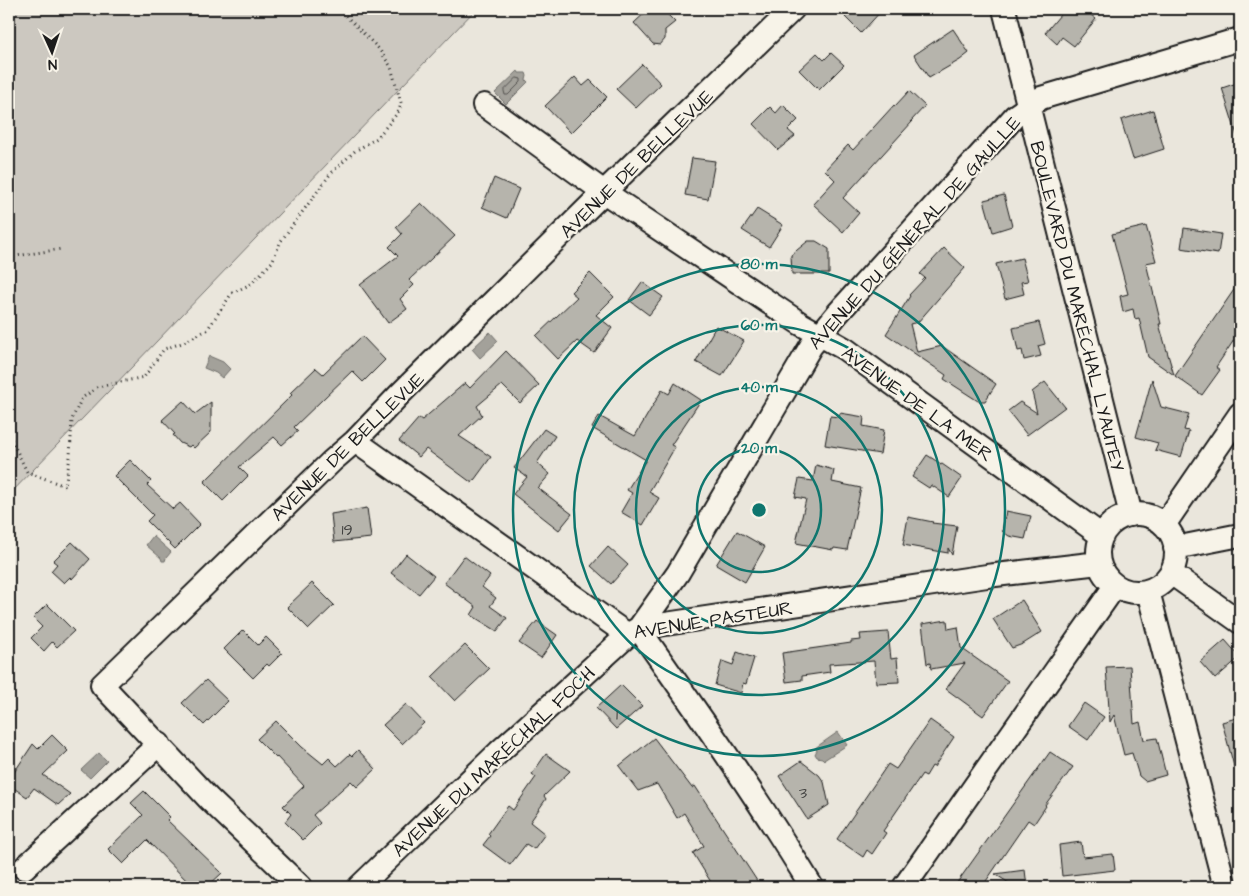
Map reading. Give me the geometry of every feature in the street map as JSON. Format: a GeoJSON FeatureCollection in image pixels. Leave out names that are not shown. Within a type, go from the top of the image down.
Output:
{"type":"FeatureCollection","features":[{"type":"Feature","properties":{"kind":"street","name":"AVENUE DE BELLEVUE"},"geometry":{"type":"LineString","coordinates":[[301,887],[209,799],[102,685],[332,461],[355,441],[604,192],[793,9]]}},
{"type":"Feature","properties":{"kind":"street","name":"BOULEVARD DU MARÉCHAL LYAUTEY"},"geometry":{"type":"LineString","coordinates":[[1004,9],[1131,515]]}},
{"type":"Feature","properties":{"kind":"street","name":"AVENUE DU GÉNÉRAL DE GAULLE"},"geometry":{"type":"LineString","coordinates":[[633,632],[678,573],[811,346],[838,312],[1008,123],[1041,98],[1240,39]]}},
{"type":"Feature","properties":{"kind":"street","name":"AVENUE DE LA MER"},"geometry":{"type":"LineString","coordinates":[[484,105],[604,192],[845,350],[1102,536]]}},
{"type":"Feature","properties":{"kind":"street"},"geometry":{"type":"LineString","coordinates":[[1164,525],[1240,414]]}},
{"type":"Feature","properties":{"kind":"street","name":"AVENUE PASTEUR"},"geometry":{"type":"LineString","coordinates":[[355,441],[633,632],[988,576],[1099,562]]}},
{"type":"Feature","properties":{"kind":"street"},"geometry":{"type":"LineString","coordinates":[[1131,515],[1143,515],[1154,518],[1164,525],[1171,535],[1176,548],[1175,561],[1171,573],[1157,587],[1148,591],[1126,591],[1115,586],[1102,572],[1099,562],[1098,549],[1102,536],[1114,522],[1122,517],[1131,515]]}},
{"type":"Feature","properties":{"kind":"street"},"geometry":{"type":"LineString","coordinates":[[1176,548],[1240,536]]}},
{"type":"Feature","properties":{"kind":"street"},"geometry":{"type":"LineString","coordinates":[[1171,573],[1240,622]]}},
{"type":"Feature","properties":{"kind":"street"},"geometry":{"type":"LineString","coordinates":[[904,887],[1115,586]]}},
{"type":"Feature","properties":{"kind":"street"},"geometry":{"type":"LineString","coordinates":[[1148,591],[1224,887]]}},
{"type":"Feature","properties":{"kind":"street"},"geometry":{"type":"LineString","coordinates":[[633,632],[648,642],[727,755],[812,887]]}},
{"type":"Feature","properties":{"kind":"street","name":"AVENUE DU MARÉCHAL FOCH"},"geometry":{"type":"LineString","coordinates":[[359,887],[499,752],[633,632]]}},
{"type":"Feature","properties":{"kind":"street"},"geometry":{"type":"LineString","coordinates":[[24,868],[159,744]]}},
{"type":"Feature","properties":{"kind":"path"},"geometry":{"type":"LineString","coordinates":[[9,435],[27,472],[65,486],[70,457],[72,419],[82,398],[98,387],[144,377],[164,349],[182,343],[207,330],[232,293],[251,284],[272,262],[281,241],[331,173],[355,151],[377,138],[399,111],[401,103],[391,68],[379,49],[339,9]]}},
{"type":"Feature","properties":{"kind":"path"},"geometry":{"type":"LineString","coordinates":[[9,257],[62,250]]}},
{"type":"Feature","properties":{"kind":"shaded area"},"geometry":{"type":"Polygon","coordinates":[[[9,9],[476,9],[9,495],[9,9]]]}},
{"type":"Feature","properties":{"kind":"water"},"geometry":{"type":"Polygon","coordinates":[[[518,71],[519,73],[526,73],[526,80],[528,82],[506,104],[495,93],[518,71]]]}},
{"type":"Feature","properties":{"kind":"water"},"geometry":{"type":"Polygon","coordinates":[[[490,332],[498,341],[480,358],[472,349],[490,332]]]}},
{"type":"Feature","properties":{"kind":"water"},"geometry":{"type":"Polygon","coordinates":[[[209,356],[223,362],[230,369],[222,378],[204,368],[209,356]]]}},
{"type":"Feature","properties":{"kind":"water"},"geometry":{"type":"Polygon","coordinates":[[[153,536],[171,552],[165,561],[162,561],[146,545],[153,536]]]}},
{"type":"Feature","properties":{"kind":"water"},"geometry":{"type":"Polygon","coordinates":[[[838,732],[847,745],[824,760],[817,757],[815,754],[817,750],[815,748],[838,732]]]}},
{"type":"Feature","properties":{"kind":"water"},"geometry":{"type":"Polygon","coordinates":[[[99,753],[107,761],[90,778],[81,770],[99,753]]]}},
{"type":"Feature","properties":{"kind":"building"},"geometry":{"type":"Polygon","coordinates":[[[649,9],[662,9],[675,22],[665,30],[665,39],[660,45],[653,44],[634,23],[649,9]]]}},
{"type":"Feature","properties":{"kind":"building"},"geometry":{"type":"Polygon","coordinates":[[[853,9],[883,9],[861,33],[845,17],[853,9]]]}},
{"type":"Feature","properties":{"kind":"building"},"geometry":{"type":"Polygon","coordinates":[[[1065,9],[1084,9],[1096,19],[1074,46],[1062,37],[1057,44],[1045,33],[1065,9]]]}},
{"type":"Feature","properties":{"kind":"building"},"geometry":{"type":"Polygon","coordinates":[[[953,29],[969,53],[929,78],[914,55],[953,29]]]}},
{"type":"Feature","properties":{"kind":"building"},"geometry":{"type":"Polygon","coordinates":[[[817,53],[824,60],[831,53],[844,65],[819,90],[799,70],[817,53]]]}},
{"type":"Feature","properties":{"kind":"building"},"geometry":{"type":"Polygon","coordinates":[[[642,64],[661,84],[636,108],[616,89],[642,64]]]}},
{"type":"Feature","properties":{"kind":"building"},"geometry":{"type":"Polygon","coordinates":[[[575,77],[583,86],[590,80],[607,97],[571,133],[545,106],[575,77]]]}},
{"type":"Feature","properties":{"kind":"building"},"geometry":{"type":"Polygon","coordinates":[[[1240,82],[1240,134],[1237,135],[1222,88],[1240,82]]]}},
{"type":"Feature","properties":{"kind":"building"},"geometry":{"type":"Polygon","coordinates":[[[909,91],[925,106],[843,198],[859,213],[843,232],[813,204],[835,180],[825,170],[848,145],[853,150],[909,91]]]}},
{"type":"Feature","properties":{"kind":"building"},"geometry":{"type":"Polygon","coordinates":[[[783,105],[798,120],[788,130],[795,136],[778,150],[753,124],[770,107],[776,113],[783,105]]]}},
{"type":"Feature","properties":{"kind":"building"},"geometry":{"type":"Polygon","coordinates":[[[1153,110],[1164,149],[1133,159],[1121,120],[1153,110]]]}},
{"type":"Feature","properties":{"kind":"building"},"geometry":{"type":"Polygon","coordinates":[[[692,158],[715,161],[708,199],[685,195],[692,158]]]}},
{"type":"Feature","properties":{"kind":"building"},"geometry":{"type":"Polygon","coordinates":[[[494,178],[519,189],[507,218],[482,207],[494,178]]]}},
{"type":"Feature","properties":{"kind":"building"},"geometry":{"type":"Polygon","coordinates":[[[1004,195],[1012,226],[993,232],[984,200],[1004,195]]]}},
{"type":"Feature","properties":{"kind":"building"},"geometry":{"type":"Polygon","coordinates":[[[421,203],[455,236],[409,280],[414,285],[400,299],[407,309],[388,323],[360,285],[398,256],[389,247],[402,234],[396,227],[421,203]]]}},
{"type":"Feature","properties":{"kind":"building"},"geometry":{"type":"Polygon","coordinates":[[[757,209],[783,225],[769,247],[742,230],[757,209]]]}},
{"type":"Feature","properties":{"kind":"building"},"geometry":{"type":"Polygon","coordinates":[[[1146,226],[1156,261],[1146,263],[1161,324],[1159,324],[1174,375],[1148,357],[1139,318],[1135,319],[1133,309],[1123,312],[1120,296],[1128,294],[1112,234],[1146,226]]]}},
{"type":"Feature","properties":{"kind":"building"},"geometry":{"type":"Polygon","coordinates":[[[1184,228],[1221,234],[1218,254],[1181,248],[1184,228]]]}},
{"type":"Feature","properties":{"kind":"building"},"geometry":{"type":"Polygon","coordinates":[[[808,241],[816,241],[829,249],[829,274],[792,274],[791,255],[808,241]]]}},
{"type":"Feature","properties":{"kind":"building"},"geometry":{"type":"Polygon","coordinates":[[[944,248],[965,268],[918,322],[910,324],[917,352],[942,346],[996,384],[985,401],[978,401],[944,379],[946,375],[886,334],[909,295],[925,278],[920,274],[944,248]]]}},
{"type":"Feature","properties":{"kind":"building"},"geometry":{"type":"Polygon","coordinates":[[[1022,258],[1028,281],[1021,282],[1024,294],[1005,299],[996,264],[1022,258]]]}},
{"type":"Feature","properties":{"kind":"building"},"geometry":{"type":"Polygon","coordinates":[[[590,273],[614,297],[596,315],[612,328],[594,353],[577,341],[558,359],[536,336],[577,297],[571,292],[590,273]]]}},
{"type":"Feature","properties":{"kind":"building"},"geometry":{"type":"Polygon","coordinates":[[[1240,281],[1240,331],[1216,367],[1220,370],[1202,395],[1175,376],[1240,281]]]}},
{"type":"Feature","properties":{"kind":"building"},"geometry":{"type":"Polygon","coordinates":[[[642,282],[663,297],[649,315],[629,300],[642,282]]]}},
{"type":"Feature","properties":{"kind":"building"},"geometry":{"type":"Polygon","coordinates":[[[1039,322],[1045,344],[1038,346],[1041,356],[1024,360],[1022,350],[1018,351],[1013,328],[1039,322]]]}},
{"type":"Feature","properties":{"kind":"building"},"geometry":{"type":"Polygon","coordinates":[[[716,326],[744,341],[722,376],[696,362],[716,326]]]}},
{"type":"Feature","properties":{"kind":"building"},"geometry":{"type":"Polygon","coordinates":[[[362,336],[385,360],[363,382],[352,371],[294,427],[298,431],[282,445],[274,437],[239,467],[248,476],[223,501],[204,482],[292,395],[290,393],[316,368],[323,374],[362,336]]]}},
{"type":"Feature","properties":{"kind":"building"},"geometry":{"type":"Polygon","coordinates":[[[506,351],[539,385],[520,403],[502,385],[477,406],[482,415],[459,436],[491,457],[472,483],[426,449],[419,457],[399,441],[419,418],[422,420],[465,383],[470,388],[506,351]]]}},
{"type":"Feature","properties":{"kind":"building"},"geometry":{"type":"Polygon","coordinates":[[[1152,379],[1161,407],[1189,414],[1184,430],[1189,431],[1181,457],[1155,450],[1158,443],[1136,437],[1152,379]]]}},
{"type":"Feature","properties":{"kind":"building"},"geometry":{"type":"Polygon","coordinates":[[[1045,382],[1065,407],[1027,435],[1008,411],[1020,402],[1037,413],[1032,392],[1045,382]]]}},
{"type":"Feature","properties":{"kind":"building"},"geometry":{"type":"Polygon","coordinates":[[[675,383],[701,400],[671,445],[675,447],[649,492],[659,498],[643,525],[621,512],[632,493],[627,490],[646,460],[592,428],[599,416],[635,436],[662,390],[669,394],[675,383]]]}},
{"type":"Feature","properties":{"kind":"building"},"geometry":{"type":"Polygon","coordinates":[[[183,401],[195,414],[211,402],[211,432],[194,448],[191,445],[189,447],[180,443],[173,435],[175,434],[162,420],[183,401]]]}},
{"type":"Feature","properties":{"kind":"building"},"geometry":{"type":"Polygon","coordinates":[[[840,413],[864,417],[863,426],[884,430],[880,454],[825,445],[830,416],[839,417],[840,413]]]}},
{"type":"Feature","properties":{"kind":"building"},"geometry":{"type":"Polygon","coordinates":[[[544,429],[555,436],[537,463],[550,474],[538,488],[572,514],[559,530],[513,494],[527,477],[514,468],[544,429]]]}},
{"type":"Feature","properties":{"kind":"building"},"geometry":{"type":"Polygon","coordinates":[[[927,455],[962,478],[949,497],[931,485],[929,488],[912,477],[927,455]]]}},
{"type":"Feature","properties":{"kind":"building"},"geometry":{"type":"Polygon","coordinates":[[[130,460],[151,481],[147,485],[173,509],[180,503],[200,524],[175,549],[147,521],[153,515],[114,476],[130,460]]]}},
{"type":"Feature","properties":{"kind":"building"},"geometry":{"type":"Polygon","coordinates":[[[816,465],[834,470],[832,482],[861,488],[847,550],[834,548],[833,550],[796,543],[806,499],[795,497],[799,479],[813,481],[816,465]]]}},
{"type":"Feature","properties":{"kind":"building"},"geometry":{"type":"Polygon","coordinates":[[[367,508],[371,538],[334,542],[331,514],[367,508]]]}},
{"type":"Feature","properties":{"kind":"building"},"geometry":{"type":"Polygon","coordinates":[[[1006,511],[1031,516],[1025,539],[1009,536],[1002,531],[1006,511]]]}},
{"type":"Feature","properties":{"kind":"building"},"geometry":{"type":"Polygon","coordinates":[[[908,517],[932,523],[957,526],[952,555],[948,548],[948,553],[903,545],[908,517]]]}},
{"type":"Feature","properties":{"kind":"building"},"geometry":{"type":"Polygon","coordinates":[[[737,531],[765,547],[745,582],[716,565],[737,531]]]}},
{"type":"Feature","properties":{"kind":"building"},"geometry":{"type":"Polygon","coordinates":[[[72,542],[90,559],[72,579],[70,577],[64,583],[51,571],[57,564],[53,561],[72,542]]]}},
{"type":"Feature","properties":{"kind":"building"},"geometry":{"type":"Polygon","coordinates":[[[608,547],[628,565],[611,584],[591,566],[608,547]]]}},
{"type":"Feature","properties":{"kind":"building"},"geometry":{"type":"Polygon","coordinates":[[[406,554],[434,576],[419,594],[391,573],[406,554]]]}},
{"type":"Feature","properties":{"kind":"building"},"geometry":{"type":"Polygon","coordinates":[[[464,556],[490,576],[482,587],[496,598],[490,606],[507,618],[497,631],[471,615],[476,607],[444,583],[464,556]]]}},
{"type":"Feature","properties":{"kind":"building"},"geometry":{"type":"Polygon","coordinates":[[[312,583],[334,605],[309,629],[287,607],[312,583]]]}},
{"type":"Feature","properties":{"kind":"building"},"geometry":{"type":"Polygon","coordinates":[[[1022,600],[1042,632],[1023,644],[1012,648],[993,619],[1022,600]]]}},
{"type":"Feature","properties":{"kind":"building"},"geometry":{"type":"Polygon","coordinates":[[[47,604],[74,631],[57,647],[52,642],[44,651],[31,638],[42,627],[33,618],[47,604]]]}},
{"type":"Feature","properties":{"kind":"building"},"geometry":{"type":"Polygon","coordinates":[[[947,620],[948,629],[958,627],[961,648],[1008,681],[983,716],[946,689],[965,663],[931,669],[930,663],[927,664],[922,624],[947,620]]]}},
{"type":"Feature","properties":{"kind":"building"},"geometry":{"type":"Polygon","coordinates":[[[537,621],[557,635],[541,658],[519,643],[537,621]]]}},
{"type":"Feature","properties":{"kind":"building"},"geometry":{"type":"Polygon","coordinates":[[[243,630],[258,645],[266,637],[282,653],[253,678],[224,649],[243,630]]]}},
{"type":"Feature","properties":{"kind":"building"},"geometry":{"type":"Polygon","coordinates":[[[888,632],[891,659],[897,658],[899,682],[876,683],[874,661],[829,664],[830,672],[802,676],[802,680],[786,682],[782,653],[851,643],[851,641],[861,640],[860,634],[888,632]]]}},
{"type":"Feature","properties":{"kind":"building"},"geometry":{"type":"Polygon","coordinates":[[[1225,640],[1240,657],[1215,679],[1200,662],[1225,640]]]}},
{"type":"Feature","properties":{"kind":"building"},"geometry":{"type":"Polygon","coordinates":[[[465,645],[489,669],[455,701],[432,677],[465,645]]]}},
{"type":"Feature","properties":{"kind":"building"},"geometry":{"type":"Polygon","coordinates":[[[737,652],[754,658],[746,684],[743,683],[741,693],[715,685],[722,661],[733,665],[737,652]]]}},
{"type":"Feature","properties":{"kind":"building"},"geometry":{"type":"Polygon","coordinates":[[[1130,666],[1134,724],[1140,722],[1144,740],[1157,738],[1166,775],[1145,781],[1139,776],[1132,753],[1124,755],[1114,715],[1110,722],[1106,667],[1130,666]]]}},
{"type":"Feature","properties":{"kind":"building"},"geometry":{"type":"Polygon","coordinates":[[[206,680],[228,701],[204,725],[182,703],[206,680]]]}},
{"type":"Feature","properties":{"kind":"building"},"geometry":{"type":"Polygon","coordinates":[[[621,685],[642,706],[616,729],[596,708],[621,685]]]}},
{"type":"Feature","properties":{"kind":"building"},"geometry":{"type":"Polygon","coordinates":[[[1084,703],[1104,717],[1088,740],[1068,726],[1084,703]]]}},
{"type":"Feature","properties":{"kind":"building"},"geometry":{"type":"Polygon","coordinates":[[[406,704],[424,723],[402,744],[383,725],[406,704]]]}},
{"type":"Feature","properties":{"kind":"building"},"geometry":{"type":"Polygon","coordinates":[[[1240,717],[1240,769],[1235,770],[1222,722],[1240,717]]]}},
{"type":"Feature","properties":{"kind":"building"},"geometry":{"type":"Polygon","coordinates":[[[930,720],[954,737],[934,767],[932,766],[926,776],[922,774],[883,831],[886,833],[872,854],[867,850],[863,857],[837,839],[888,764],[896,769],[930,720]]]}},
{"type":"Feature","properties":{"kind":"building"},"geometry":{"type":"Polygon","coordinates":[[[276,721],[302,747],[323,764],[329,758],[337,766],[350,754],[352,756],[358,750],[376,769],[357,787],[351,781],[313,815],[320,823],[303,840],[285,822],[291,814],[283,806],[304,786],[257,739],[276,721]]]}},
{"type":"Feature","properties":{"kind":"building"},"geometry":{"type":"Polygon","coordinates":[[[52,735],[68,751],[43,775],[70,794],[58,805],[34,788],[27,797],[9,785],[9,780],[33,744],[38,749],[52,735]]]}},
{"type":"Feature","properties":{"kind":"building"},"geometry":{"type":"Polygon","coordinates":[[[654,738],[692,788],[695,786],[761,887],[714,887],[693,853],[704,846],[684,813],[677,818],[657,784],[638,791],[619,766],[654,738]]]}},
{"type":"Feature","properties":{"kind":"building"},"geometry":{"type":"Polygon","coordinates":[[[1050,752],[1073,767],[1045,805],[1034,824],[1028,820],[982,887],[954,887],[1050,752]]]}},
{"type":"Feature","properties":{"kind":"building"},"geometry":{"type":"Polygon","coordinates":[[[546,754],[570,771],[544,796],[546,799],[530,822],[545,834],[534,849],[526,844],[510,865],[483,845],[490,836],[488,834],[508,806],[513,810],[536,777],[532,774],[546,754]]]}},
{"type":"Feature","properties":{"kind":"building"},"geometry":{"type":"Polygon","coordinates":[[[801,761],[819,775],[824,782],[829,805],[807,819],[779,776],[801,761]]]}},
{"type":"Feature","properties":{"kind":"building"},"geometry":{"type":"Polygon","coordinates":[[[144,791],[170,817],[167,820],[222,873],[207,887],[193,887],[147,840],[123,864],[108,849],[143,815],[131,803],[144,791]]]}},
{"type":"Feature","properties":{"kind":"building"},"geometry":{"type":"Polygon","coordinates":[[[1081,842],[1083,857],[1113,854],[1115,870],[1062,876],[1059,845],[1081,842]]]}},
{"type":"Feature","properties":{"kind":"building"},"geometry":{"type":"Polygon","coordinates":[[[1025,870],[1027,887],[1015,887],[995,874],[1025,870]]]}}]}
